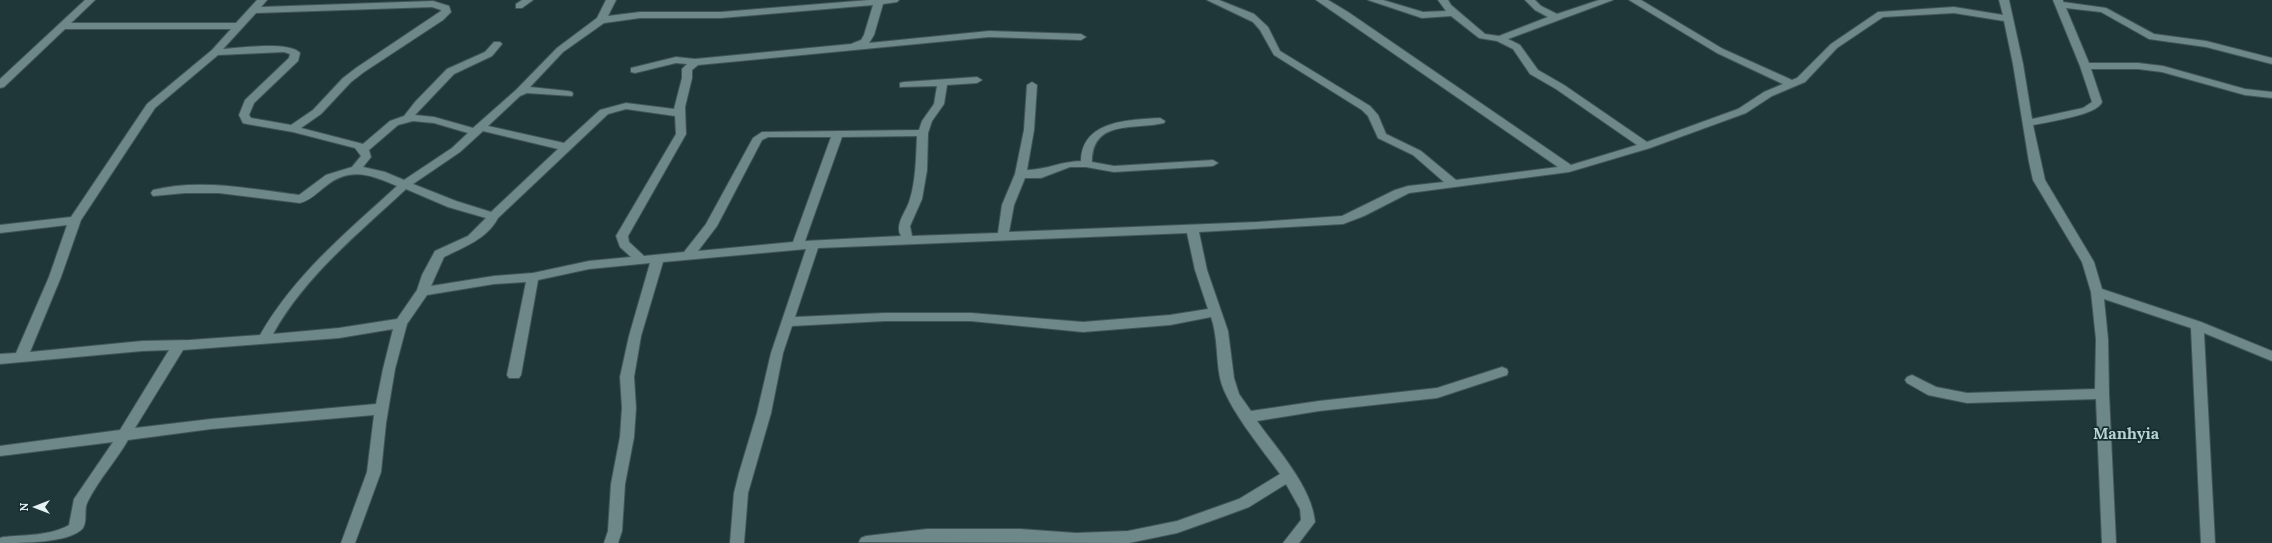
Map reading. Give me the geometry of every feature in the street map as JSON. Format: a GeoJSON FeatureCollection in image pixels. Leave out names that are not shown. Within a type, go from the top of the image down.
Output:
{"type":"FeatureCollection","features":[{"type":"Feature","properties":{"kind":"street"},"geometry":{"type":"LineString","coordinates":[[0,84],[90,0]]}},
{"type":"Feature","properties":{"kind":"street"},"geometry":{"type":"LineString","coordinates":[[21,357],[55,277],[75,220],[151,106],[215,52],[262,0]]}},
{"type":"Feature","properties":{"kind":"street"},"geometry":{"type":"LineString","coordinates":[[519,6],[528,0]]}},
{"type":"Feature","properties":{"kind":"street"},"geometry":{"type":"LineString","coordinates":[[264,338],[280,310],[315,268],[404,185],[433,168],[478,130],[521,90],[560,50],[601,20],[611,0]]}},
{"type":"Feature","properties":{"kind":"street"},"geometry":{"type":"LineString","coordinates":[[601,20],[640,15],[728,14],[894,0]]}},
{"type":"Feature","properties":{"kind":"street"},"geometry":{"type":"LineString","coordinates":[[1212,0],[1249,15],[1267,32],[1272,48],[1328,86],[1366,108],[1373,115],[1382,136],[1416,153],[1453,183]]}},
{"type":"Feature","properties":{"kind":"street"},"geometry":{"type":"LineString","coordinates":[[1321,0],[1345,14],[1569,169]]}},
{"type":"Feature","properties":{"kind":"street"},"geometry":{"type":"LineString","coordinates":[[1373,0],[1387,1],[1422,14],[1453,14]]}},
{"type":"Feature","properties":{"kind":"street"},"geometry":{"type":"LineString","coordinates":[[1443,0],[1453,14],[1482,36],[1500,39],[1522,51],[1534,72],[1560,87],[1646,146]]}},
{"type":"Feature","properties":{"kind":"street"},"geometry":{"type":"LineString","coordinates":[[1530,0],[1538,8],[1556,17]]}},
{"type":"Feature","properties":{"kind":"street"},"geometry":{"type":"LineString","coordinates":[[1500,39],[1556,17],[1608,0]]}},
{"type":"Feature","properties":{"kind":"street"},"geometry":{"type":"LineString","coordinates":[[1634,0],[1720,51],[1792,84]]}},
{"type":"Feature","properties":{"kind":"street"},"geometry":{"type":"LineString","coordinates":[[2004,0],[2028,122],[2034,162],[2040,180],[2088,262],[2097,292],[2102,339],[2102,394],[2109,543]]}},
{"type":"Feature","properties":{"kind":"street"},"geometry":{"type":"LineString","coordinates":[[850,47],[864,42],[869,35],[879,2]]}},
{"type":"Feature","properties":{"kind":"street"},"geometry":{"type":"LineString","coordinates":[[2028,122],[2086,110],[2096,105],[2097,102],[2085,66],[2059,2],[2093,4],[2152,37],[2206,44],[2272,61]]}},
{"type":"Feature","properties":{"kind":"street"},"geometry":{"type":"LineString","coordinates":[[253,10],[432,4],[446,8],[446,12],[440,18],[356,74],[318,112],[293,129]]}},
{"type":"Feature","properties":{"kind":"street"},"geometry":{"type":"LineString","coordinates":[[423,291],[446,289],[494,280],[533,276],[589,265],[813,244],[1343,220],[1354,217],[1394,194],[1453,183],[1569,169],[1646,146],[1742,111],[1768,94],[1801,80],[1834,46],[1874,17],[1881,14],[1954,10],[2008,19]]}},
{"type":"Feature","properties":{"kind":"street"},"geometry":{"type":"LineString","coordinates":[[62,26],[238,26]]}},
{"type":"Feature","properties":{"kind":"street"},"geometry":{"type":"LineString","coordinates":[[635,70],[676,60],[695,62],[988,34],[1081,36]]}},
{"type":"Feature","properties":{"kind":"street"},"geometry":{"type":"LineString","coordinates":[[408,118],[417,103],[430,94],[451,71],[486,56],[494,50],[497,44]]}},
{"type":"Feature","properties":{"kind":"street"},"geometry":{"type":"LineString","coordinates":[[157,193],[185,189],[219,190],[300,199],[308,196],[332,177],[356,169],[366,157],[363,149],[346,142],[293,129],[247,121],[244,115],[249,102],[294,59],[295,52],[285,50],[215,52]]}},
{"type":"Feature","properties":{"kind":"street"},"geometry":{"type":"LineString","coordinates":[[641,260],[624,244],[622,236],[681,134],[683,124],[679,113],[680,102],[688,77],[687,69],[695,62]]}},
{"type":"Feature","properties":{"kind":"street"},"geometry":{"type":"LineString","coordinates":[[2085,66],[2138,66],[2163,69],[2238,90],[2272,95]]}},
{"type":"Feature","properties":{"kind":"street"},"geometry":{"type":"LineString","coordinates":[[904,85],[942,84],[977,80]]}},
{"type":"Feature","properties":{"kind":"street"},"geometry":{"type":"LineString","coordinates":[[908,239],[905,234],[904,226],[916,199],[921,170],[923,133],[927,121],[940,104],[942,84]]}},
{"type":"Feature","properties":{"kind":"street"},"geometry":{"type":"LineString","coordinates":[[1003,236],[1008,204],[1021,174],[1029,130],[1032,85]]}},
{"type":"Feature","properties":{"kind":"street"},"geometry":{"type":"LineString","coordinates":[[521,90],[568,94]]}},
{"type":"Feature","properties":{"kind":"street"},"geometry":{"type":"LineString","coordinates":[[348,543],[374,472],[382,408],[388,382],[389,369],[401,323],[423,291],[428,275],[439,254],[472,239],[490,222],[493,216],[604,112],[614,108],[626,106],[679,113]]}},
{"type":"Feature","properties":{"kind":"street"},"geometry":{"type":"LineString","coordinates":[[363,149],[395,123],[408,118],[426,119],[565,147]]}},
{"type":"Feature","properties":{"kind":"street"},"geometry":{"type":"LineString","coordinates":[[1086,164],[1084,155],[1088,145],[1098,133],[1119,124],[1160,121]]}},
{"type":"Feature","properties":{"kind":"street"},"geometry":{"type":"LineString","coordinates":[[687,256],[711,226],[758,138],[766,134],[837,135],[923,133]]}},
{"type":"Feature","properties":{"kind":"street"},"geometry":{"type":"LineString","coordinates":[[797,246],[837,135]]}},
{"type":"Feature","properties":{"kind":"street"},"geometry":{"type":"LineString","coordinates":[[1021,174],[1041,174],[1069,164],[1086,164],[1114,169],[1213,163]]}},
{"type":"Feature","properties":{"kind":"street"},"geometry":{"type":"LineString","coordinates":[[356,169],[381,175],[452,204],[493,216]]}},
{"type":"Feature","properties":{"kind":"street"},"geometry":{"type":"LineString","coordinates":[[0,229],[44,225],[75,220]]}},
{"type":"Feature","properties":{"kind":"street"},"geometry":{"type":"LineString","coordinates":[[1192,228],[1201,270],[1222,331],[1227,378],[1233,396],[1287,477],[1300,493],[1307,509],[1308,522],[1290,543]]}},
{"type":"Feature","properties":{"kind":"street"},"geometry":{"type":"LineString","coordinates":[[737,543],[742,493],[746,473],[764,413],[777,353],[788,322],[807,257],[813,244]]}},
{"type":"Feature","properties":{"kind":"street"},"geometry":{"type":"LineString","coordinates":[[611,543],[615,531],[618,484],[627,437],[629,408],[627,377],[635,336],[658,258]]}},
{"type":"Feature","properties":{"kind":"street"},"geometry":{"type":"LineString","coordinates":[[514,375],[533,276]]}},
{"type":"Feature","properties":{"kind":"street"},"geometry":{"type":"LineString","coordinates":[[2097,292],[2196,325],[2272,356]]}},
{"type":"Feature","properties":{"kind":"street"},"geometry":{"type":"LineString","coordinates":[[788,322],[885,317],[972,317],[1083,327],[1170,320],[1216,312]]}},
{"type":"Feature","properties":{"kind":"street"},"geometry":{"type":"LineString","coordinates":[[0,359],[142,346],[179,345],[339,333],[401,323]]}},
{"type":"Feature","properties":{"kind":"street"},"geometry":{"type":"LineString","coordinates":[[2196,325],[2208,543]]}},
{"type":"Feature","properties":{"kind":"street"},"geometry":{"type":"LineString","coordinates":[[3,543],[50,538],[74,529],[78,524],[79,503],[124,435],[179,345]]}},
{"type":"Feature","properties":{"kind":"street"},"geometry":{"type":"LineString","coordinates":[[1247,417],[1319,406],[1437,393],[1502,372]]}},
{"type":"Feature","properties":{"kind":"street"},"geometry":{"type":"LineString","coordinates":[[1912,380],[1933,390],[1967,398],[2102,394]]}},
{"type":"Feature","properties":{"kind":"street"},"geometry":{"type":"LineString","coordinates":[[0,452],[211,424],[382,408]]}},
{"type":"Feature","properties":{"kind":"street"},"geometry":{"type":"LineString","coordinates":[[866,542],[927,534],[1076,539],[1128,537],[1177,527],[1244,503],[1287,477]]}},
{"type":"Feature","properties":{"kind":"district","name":"Manhyia"},"geometry":{"type":"Point","coordinates":[2126,434]}}]}
